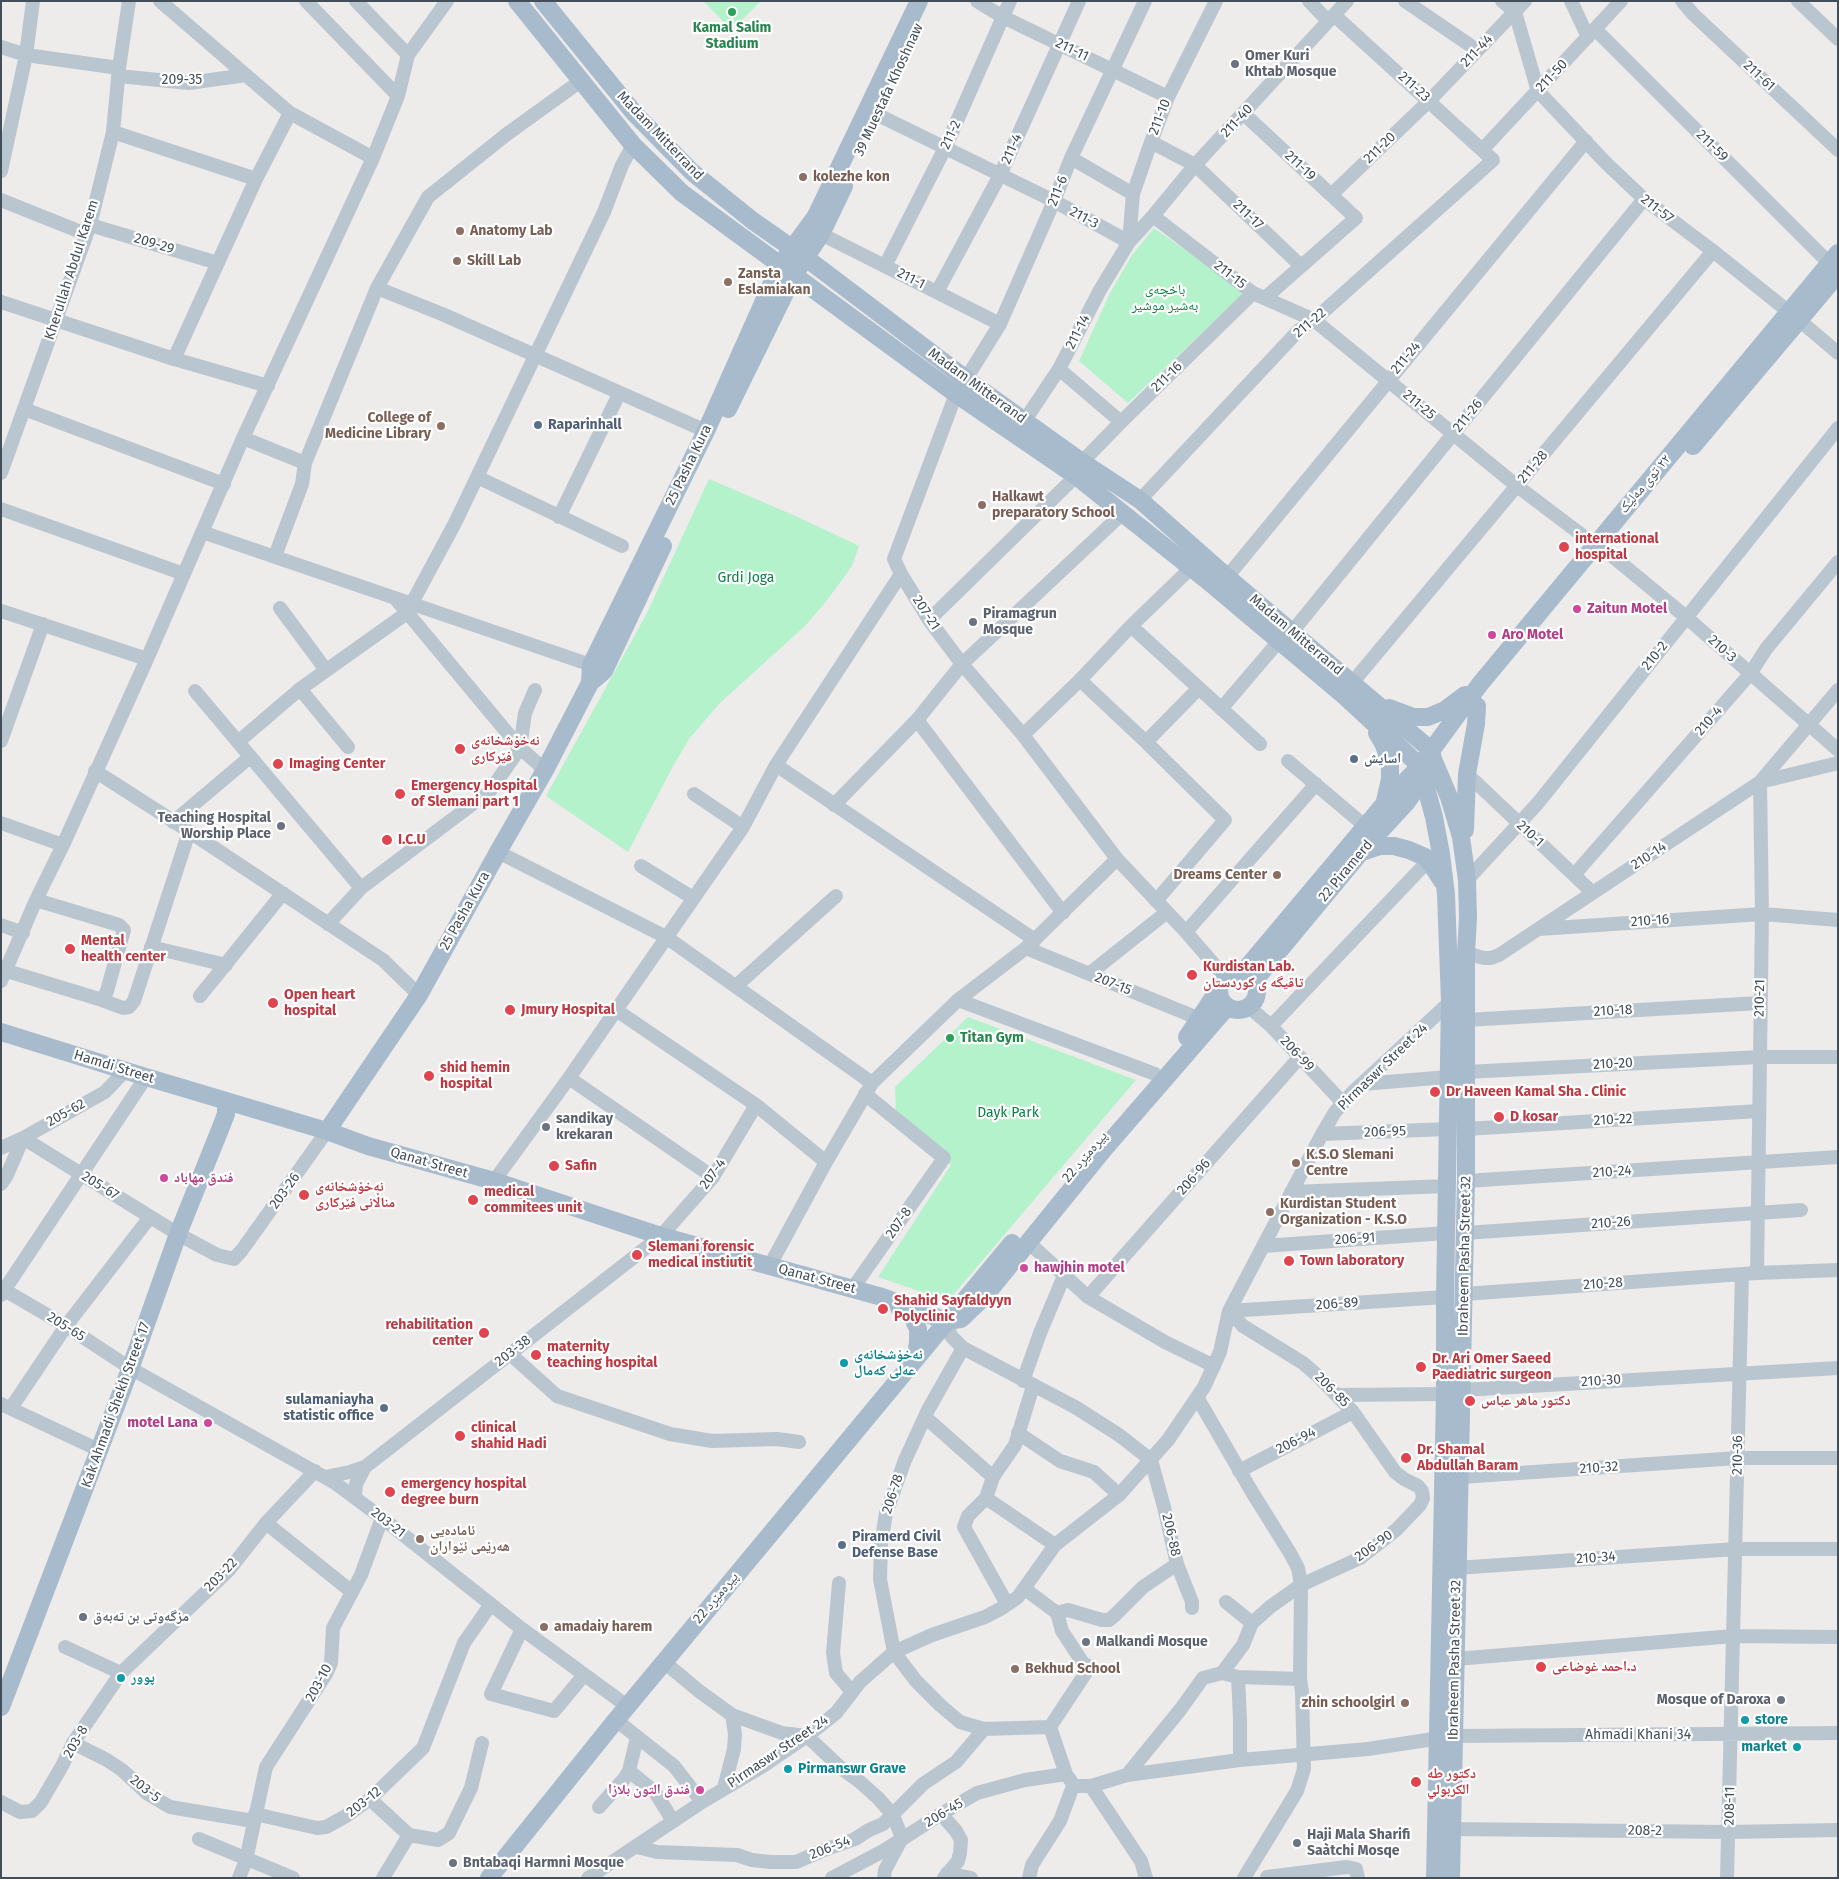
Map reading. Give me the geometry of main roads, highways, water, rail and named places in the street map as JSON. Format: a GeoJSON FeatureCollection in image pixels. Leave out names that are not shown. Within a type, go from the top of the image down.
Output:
{"type":"FeatureCollection","features":[{"type":"Feature","properties":{"kind":"main road","name":"Madam Mitterrand"},"geometry":{"type":"LineString","coordinates":[[517,1],[633,145],[682,193],[787,270],[961,386],[1079,469],[1140,500],[1227,577],[1341,694],[1363,703]]}},
{"type":"Feature","properties":{"kind":"main road","name":"Madam Mitterrand"},"geometry":{"type":"LineString","coordinates":[[543,1],[636,114],[692,172],[753,221],[800,254],[961,386],[1025,420],[1079,469],[1123,513],[1192,568],[1352,683],[1363,703]]}},
{"type":"Feature","properties":{"kind":"main road","name":"39 Muestafa Khoshnaw"},"geometry":{"type":"LineString","coordinates":[[800,254],[816,216],[919,1]]}},
{"type":"Feature","properties":{"kind":"main road","name":"39 Muestafa Khoshnaw"},"geometry":{"type":"LineString","coordinates":[[800,254],[822,234],[931,1]]}},
{"type":"Feature","properties":{"kind":"main road","name":"25 Pasha Kura"},"geometry":{"type":"LineString","coordinates":[[327,1131],[418,995],[545,770],[706,431],[787,270],[800,254]]}},
{"type":"Feature","properties":{"kind":"main road","name":"٢٢ توی مەلیک"},"geometry":{"type":"LineString","coordinates":[[1427,764],[1480,684],[1600,547],[1794,316],[1835,263]]}},
{"type":"Feature","properties":{"kind":"main road","name":"25 Pasha Kura"},"geometry":{"type":"LineString","coordinates":[[591,674],[604,671],[787,270]]}},
{"type":"Feature","properties":{"kind":"main road","name":"٢٢ توی مەلیک"},"geometry":{"type":"LineString","coordinates":[[1427,764],[1477,706],[1600,547]]}},
{"type":"Feature","properties":{"kind":"main road"},"geometry":{"type":"LineString","coordinates":[[1363,703],[1413,716],[1428,717],[1453,705],[1480,684]]}},
{"type":"Feature","properties":{"kind":"main road"},"geometry":{"type":"LineString","coordinates":[[1250,977],[1384,803],[1427,764],[1363,703]]}},
{"type":"Feature","properties":{"kind":"main road"},"geometry":{"type":"LineString","coordinates":[[1363,703],[1389,756],[1391,773],[1384,803]]}},
{"type":"Feature","properties":{"kind":"main road"},"geometry":{"type":"LineString","coordinates":[[1464,858],[1468,774],[1477,706]]}},
{"type":"Feature","properties":{"kind":"main road","name":"22 Piramerd"},"geometry":{"type":"LineString","coordinates":[[1250,977],[1259,975],[1361,852],[1407,802],[1427,764]]}},
{"type":"Feature","properties":{"kind":"main road","name":"Ibraheem Pasha Street 32"},"geometry":{"type":"LineString","coordinates":[[1427,764],[1442,778],[1456,817],[1467,880],[1464,1294],[1454,1392],[1446,1737],[1452,1830],[1451,1878]]}},
{"type":"Feature","properties":{"kind":"main road","name":"Ibraheem Pasha Street 32"},"geometry":{"type":"LineString","coordinates":[[1427,764],[1446,894],[1450,1002],[1445,1297],[1461,1477],[1456,1568],[1455,1659],[1446,1737],[1435,1878]]}},
{"type":"Feature","properties":{"kind":"main road"},"geometry":{"type":"LineString","coordinates":[[1361,852],[1373,847],[1394,846],[1416,852],[1428,861],[1437,872],[1446,894]]}},
{"type":"Feature","properties":{"kind":"main road"},"geometry":{"type":"LineString","coordinates":[[1234,972],[1250,977],[1258,993],[1249,1008],[1240,1010],[1227,1007],[1221,1001],[1222,983],[1234,972]]}},
{"type":"Feature","properties":{"kind":"main road","name":"22 پیرەمێرد"},"geometry":{"type":"LineString","coordinates":[[489,1878],[627,1706],[946,1321],[1156,1074],[1200,1019],[1222,983]]}},
{"type":"Feature","properties":{"kind":"main road","name":"22 پیرەمێرد"},"geometry":{"type":"LineString","coordinates":[[946,1321],[961,1318],[969,1312],[1104,1149],[1227,1007]]}},
{"type":"Feature","properties":{"kind":"main road","name":"Hamdi Street"},"geometry":{"type":"LineString","coordinates":[[1,1032],[226,1101]]}},
{"type":"Feature","properties":{"kind":"main road","name":"Qanat Street"},"geometry":{"type":"LineString","coordinates":[[226,1101],[327,1131],[368,1146],[494,1181],[661,1236],[769,1267],[853,1288],[946,1321]]}},
{"type":"Feature","properties":{"kind":"main road","name":"Kak Ahmadi Shekh Street 17"},"geometry":{"type":"LineString","coordinates":[[1,1707],[130,1368],[178,1234],[226,1114],[226,1101]]}},
{"type":"Feature","properties":{"kind":"main road"},"geometry":{"type":"LineString","coordinates":[[882,1297],[912,1316],[916,1322],[919,1335],[915,1360]]}},
{"type":"Feature","properties":{"kind":"place","name":"Kamal Salim Stadium"},"geometry":{"type":"Point","coordinates":[732,12]}},
{"type":"Feature","properties":{"kind":"place","name":"Omer Kuri Khtab Mosque"},"geometry":{"type":"Point","coordinates":[1235,64]}},
{"type":"Feature","properties":{"kind":"place","name":"kolezhe kon"},"geometry":{"type":"Point","coordinates":[803,177]}},
{"type":"Feature","properties":{"kind":"place","name":"Anatomy Lab"},"geometry":{"type":"Point","coordinates":[460,231]}},
{"type":"Feature","properties":{"kind":"place","name":"Skill Lab"},"geometry":{"type":"Point","coordinates":[457,261]}},
{"type":"Feature","properties":{"kind":"place","name":"Zansta Eslamiakan"},"geometry":{"type":"Point","coordinates":[728,282]}},
{"type":"Feature","properties":{"kind":"place","name":"Raparinhall"},"geometry":{"type":"Point","coordinates":[538,425]}},
{"type":"Feature","properties":{"kind":"place","name":"College of Medicine Library"},"geometry":{"type":"Point","coordinates":[441,426]}},
{"type":"Feature","properties":{"kind":"place","name":"Halkawt preparatory School"},"geometry":{"type":"Point","coordinates":[982,505]}},
{"type":"Feature","properties":{"kind":"place","name":"international hospital"},"geometry":{"type":"Point","coordinates":[1564,547]}},
{"type":"Feature","properties":{"kind":"place","name":"Zaitun Motel"},"geometry":{"type":"Point","coordinates":[1577,609]}},
{"type":"Feature","properties":{"kind":"place","name":"Piramagrun Mosque"},"geometry":{"type":"Point","coordinates":[973,622]}},
{"type":"Feature","properties":{"kind":"place","name":"Aro Motel"},"geometry":{"type":"Point","coordinates":[1492,635]}},
{"type":"Feature","properties":{"kind":"place","name":"نەخۆشخانەی فێرکاری"},"geometry":{"type":"Point","coordinates":[460,749]}},
{"type":"Feature","properties":{"kind":"place","name":"اسايش"},"geometry":{"type":"Point","coordinates":[1354,759]}},
{"type":"Feature","properties":{"kind":"place","name":"Imaging Center"},"geometry":{"type":"Point","coordinates":[278,764]}},
{"type":"Feature","properties":{"kind":"place","name":"Emergency Hospital of Slemani part 1"},"geometry":{"type":"Point","coordinates":[400,794]}},
{"type":"Feature","properties":{"kind":"place","name":"Teaching Hospital Worship Place"},"geometry":{"type":"Point","coordinates":[281,826]}},
{"type":"Feature","properties":{"kind":"place","name":"I.C.U"},"geometry":{"type":"Point","coordinates":[387,840]}},
{"type":"Feature","properties":{"kind":"place","name":"Dreams Center"},"geometry":{"type":"Point","coordinates":[1277,875]}},
{"type":"Feature","properties":{"kind":"place","name":"Mental health center"},"geometry":{"type":"Point","coordinates":[70,949]}},
{"type":"Feature","properties":{"kind":"place","name":"Kurdistan Lab. تاقيگه ى كوردستان"},"geometry":{"type":"Point","coordinates":[1192,975]}},
{"type":"Feature","properties":{"kind":"place","name":"Open heart hospital"},"geometry":{"type":"Point","coordinates":[273,1003]}},
{"type":"Feature","properties":{"kind":"place","name":"Jmury Hospital"},"geometry":{"type":"Point","coordinates":[510,1010]}},
{"type":"Feature","properties":{"kind":"place","name":"Titan Gym"},"geometry":{"type":"Point","coordinates":[950,1038]}},
{"type":"Feature","properties":{"kind":"place","name":"shid hemin hospital"},"geometry":{"type":"Point","coordinates":[429,1076]}},
{"type":"Feature","properties":{"kind":"place","name":"Dr Haveen Kamal Sha ـ Clinic"},"geometry":{"type":"Point","coordinates":[1435,1092]}},
{"type":"Feature","properties":{"kind":"place","name":"D kosar"},"geometry":{"type":"Point","coordinates":[1499,1117]}},
{"type":"Feature","properties":{"kind":"place","name":"sandikay krekaran"},"geometry":{"type":"Point","coordinates":[546,1127]}},
{"type":"Feature","properties":{"kind":"place","name":"K.S.O Slemani Centre"},"geometry":{"type":"Point","coordinates":[1296,1163]}},
{"type":"Feature","properties":{"kind":"place","name":"Safin"},"geometry":{"type":"Point","coordinates":[554,1166]}},
{"type":"Feature","properties":{"kind":"place","name":"فندق مهاباد"},"geometry":{"type":"Point","coordinates":[164,1178]}},
{"type":"Feature","properties":{"kind":"place","name":"نەخۆشخانەی مناڵانی فێركاری"},"geometry":{"type":"Point","coordinates":[304,1195]}},
{"type":"Feature","properties":{"kind":"place","name":"medical commitees unit"},"geometry":{"type":"Point","coordinates":[473,1200]}},
{"type":"Feature","properties":{"kind":"place","name":"Kurdistan Student Organization - K.S.O"},"geometry":{"type":"Point","coordinates":[1270,1212]}},
{"type":"Feature","properties":{"kind":"place","name":"Slemani forensic medical instiutit"},"geometry":{"type":"Point","coordinates":[637,1255]}},
{"type":"Feature","properties":{"kind":"place","name":"Town laboratory"},"geometry":{"type":"Point","coordinates":[1289,1261]}},
{"type":"Feature","properties":{"kind":"place","name":"hawjhin motel"},"geometry":{"type":"Point","coordinates":[1024,1268]}},
{"type":"Feature","properties":{"kind":"place","name":"Shahid Sayfaldyyn Polyclinic"},"geometry":{"type":"Point","coordinates":[883,1309]}},
{"type":"Feature","properties":{"kind":"place","name":"rehabilitation center"},"geometry":{"type":"Point","coordinates":[484,1333]}},
{"type":"Feature","properties":{"kind":"place","name":"maternity teaching hospital"},"geometry":{"type":"Point","coordinates":[536,1355]}},
{"type":"Feature","properties":{"kind":"place","name":"نەخۆشخانەی عەلی کەمال"},"geometry":{"type":"Point","coordinates":[844,1363]}},
{"type":"Feature","properties":{"kind":"place","name":"Dr. Ari Omer Saeed Paediatric surgeon"},"geometry":{"type":"Point","coordinates":[1421,1367]}},
{"type":"Feature","properties":{"kind":"place","name":"دكتور ماهر عباس"},"geometry":{"type":"Point","coordinates":[1470,1401]}},
{"type":"Feature","properties":{"kind":"place","name":"sulamaniayha statistic office"},"geometry":{"type":"Point","coordinates":[384,1408]}},
{"type":"Feature","properties":{"kind":"place","name":"motel Lana"},"geometry":{"type":"Point","coordinates":[208,1423]}},
{"type":"Feature","properties":{"kind":"place","name":"clinical shahid Hadi"},"geometry":{"type":"Point","coordinates":[460,1436]}},
{"type":"Feature","properties":{"kind":"place","name":"Dr. Shamal Abdullah Baram"},"geometry":{"type":"Point","coordinates":[1406,1458]}},
{"type":"Feature","properties":{"kind":"place","name":"emergency hospital degree burn"},"geometry":{"type":"Point","coordinates":[390,1492]}},
{"type":"Feature","properties":{"kind":"place","name":"ئامادەیی ھەرێمی ئێواران"},"geometry":{"type":"Point","coordinates":[420,1539]}},
{"type":"Feature","properties":{"kind":"place","name":"Piramerd Civil Defense Base"},"geometry":{"type":"Point","coordinates":[842,1545]}},
{"type":"Feature","properties":{"kind":"place","name":"مزگەوتی بن تەبەق"},"geometry":{"type":"Point","coordinates":[83,1617]}},
{"type":"Feature","properties":{"kind":"place","name":"amadaiy harem"},"geometry":{"type":"Point","coordinates":[544,1627]}},
{"type":"Feature","properties":{"kind":"place","name":"Malkandi Mosque"},"geometry":{"type":"Point","coordinates":[1086,1642]}},
{"type":"Feature","properties":{"kind":"place","name":"د.احمد غوضاعی"},"geometry":{"type":"Point","coordinates":[1541,1667]}},
{"type":"Feature","properties":{"kind":"place","name":"Bekhud School"},"geometry":{"type":"Point","coordinates":[1015,1669]}},
{"type":"Feature","properties":{"kind":"place","name":"پوور"},"geometry":{"type":"Point","coordinates":[121,1678]}},
{"type":"Feature","properties":{"kind":"place","name":"Mosque of Daroxa"},"geometry":{"type":"Point","coordinates":[1781,1700]}},
{"type":"Feature","properties":{"kind":"place","name":"zhin schoolgirl"},"geometry":{"type":"Point","coordinates":[1405,1703]}},
{"type":"Feature","properties":{"kind":"place","name":"store"},"geometry":{"type":"Point","coordinates":[1745,1720]}},
{"type":"Feature","properties":{"kind":"place","name":"market"},"geometry":{"type":"Point","coordinates":[1797,1747]}},
{"type":"Feature","properties":{"kind":"place","name":"Pirmanswr Grave"},"geometry":{"type":"Point","coordinates":[788,1769]}},
{"type":"Feature","properties":{"kind":"place","name":"دكتور طه الكربولي"},"geometry":{"type":"Point","coordinates":[1416,1782]}},
{"type":"Feature","properties":{"kind":"place","name":"فندق التون بلازا"},"geometry":{"type":"Point","coordinates":[700,1790]}},
{"type":"Feature","properties":{"kind":"place","name":"Haji Mala Sharifi Saàtchi Mosqe"},"geometry":{"type":"Point","coordinates":[1297,1843]}},
{"type":"Feature","properties":{"kind":"place","name":"Bntabaqi Harmni Mosque"},"geometry":{"type":"Point","coordinates":[453,1863]}},
{"type":"Feature","properties":{"kind":"park label","name":"باخچەی بەشیر موشیر"},"geometry":{"type":"Point","coordinates":[1165,298]}},
{"type":"Feature","properties":{"kind":"park label","name":"Grdi Joga"},"geometry":{"type":"Point","coordinates":[746,578]}},
{"type":"Feature","properties":{"kind":"park label","name":"Dayk Park"},"geometry":{"type":"Point","coordinates":[1008,1113]}}]}
